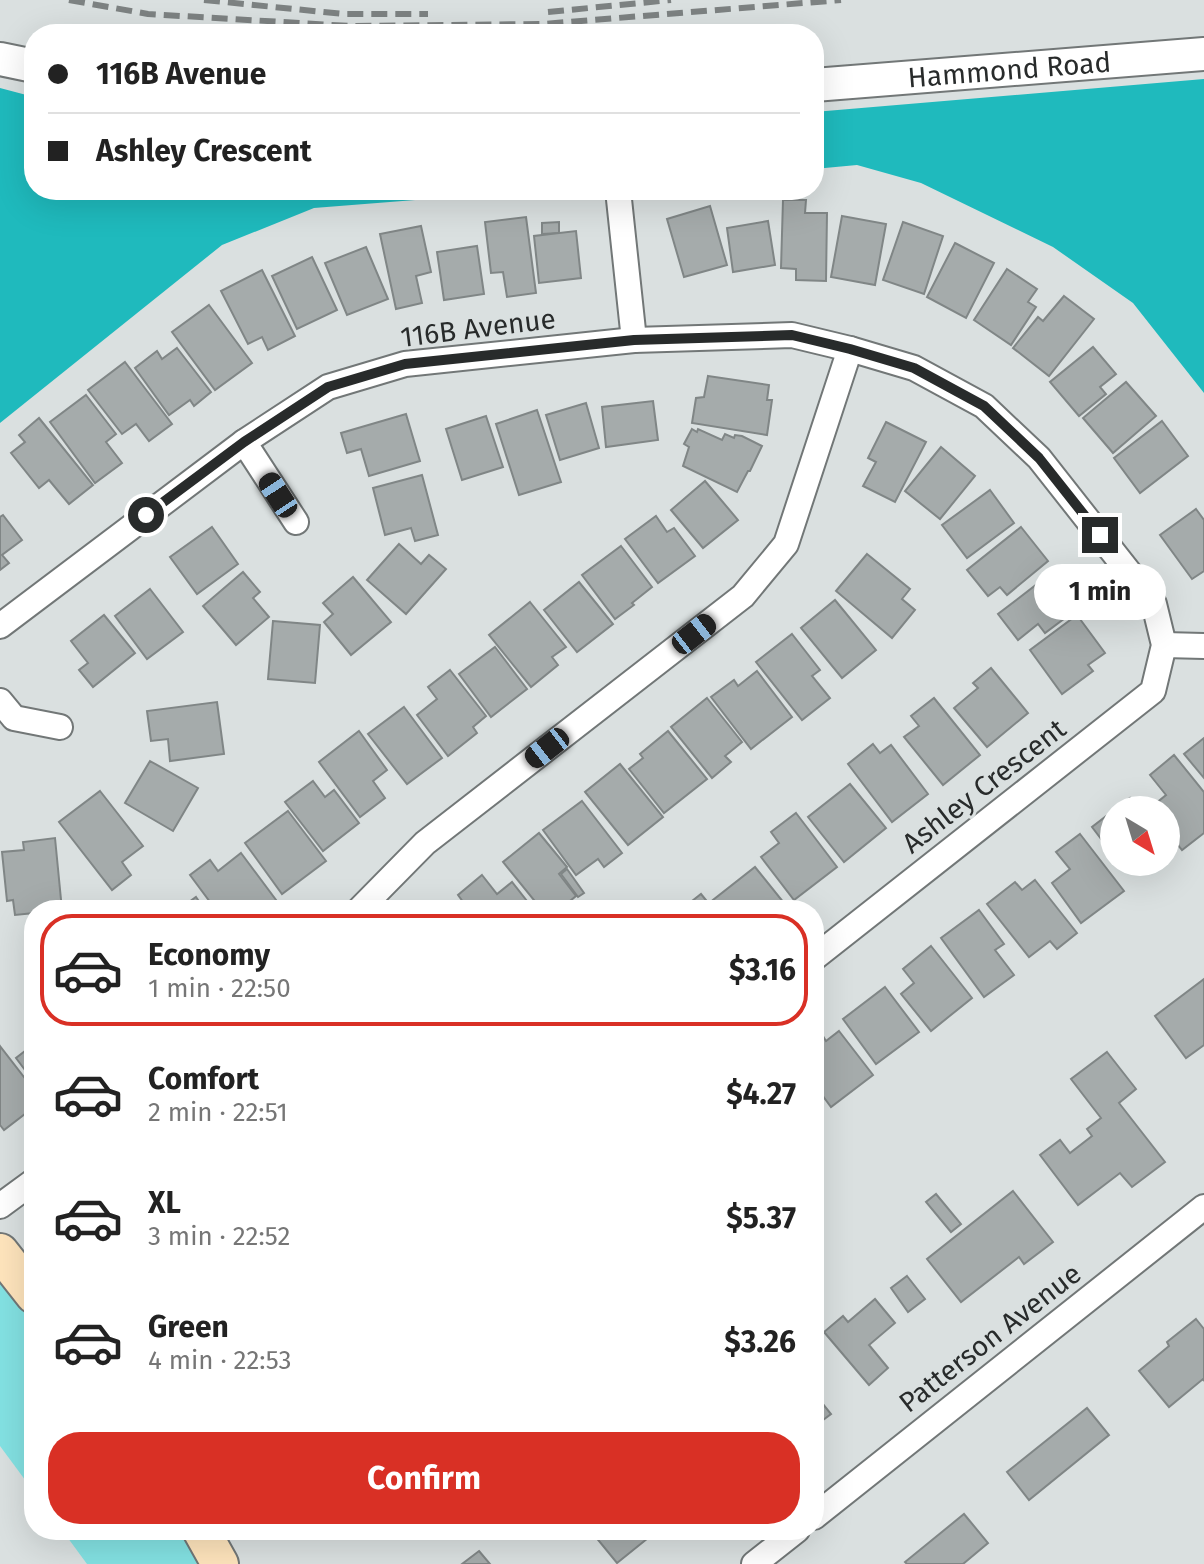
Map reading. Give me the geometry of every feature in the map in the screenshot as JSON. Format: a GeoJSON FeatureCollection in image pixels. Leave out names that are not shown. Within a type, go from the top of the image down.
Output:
{"type":"FeatureCollection","features":[{"type":"Feature","properties":{"kind":"main road"},"geometry":{"type":"LineString","coordinates":[[0,1252],[24,1282]]}},
{"type":"Feature","properties":{"kind":"main road"},"geometry":{"type":"LineString","coordinates":[[207,1540],[220,1564]]}},
{"type":"Feature","properties":{"kind":"street","name":"Hammond Road"},"geometry":{"type":"LineString","coordinates":[[824,84],[1204,54]]}},
{"type":"Feature","properties":{"kind":"street"},"geometry":{"type":"LineString","coordinates":[[0,59],[24,64]]}},
{"type":"Feature","properties":{"kind":"street"},"geometry":{"type":"LineString","coordinates":[[619,200],[634,340]]}},
{"type":"Feature","properties":{"kind":"street","name":"116B Avenue"},"geometry":{"type":"LineString","coordinates":[[0,626],[244,442],[328,387],[405,364],[634,340],[792,335],[850,349]]}},
{"type":"Feature","properties":{"kind":"street"},"geometry":{"type":"LineString","coordinates":[[369,900],[425,843],[743,596],[786,544],[850,349]]}},
{"type":"Feature","properties":{"kind":"street","name":"Ashley Crescent"},"geometry":{"type":"LineString","coordinates":[[824,950],[1153,691],[1164,645],[1154,604],[1039,458],[995,416],[984,406],[914,368],[850,349]]}},
{"type":"Feature","properties":{"kind":"street"},"geometry":{"type":"LineString","coordinates":[[244,442],[296,522]]}},
{"type":"Feature","properties":{"kind":"street"},"geometry":{"type":"LineString","coordinates":[[1164,645],[1204,646]]}},
{"type":"Feature","properties":{"kind":"street"},"geometry":{"type":"LineString","coordinates":[[0,701],[14,718],[60,727]]}},
{"type":"Feature","properties":{"kind":"street"},"geometry":{"type":"LineString","coordinates":[[0,1206],[24,1188]]}},
{"type":"Feature","properties":{"kind":"street","name":"Patterson Avenue"},"geometry":{"type":"LineString","coordinates":[[824,1509],[1204,1207]]}},
{"type":"Feature","properties":{"kind":"street"},"geometry":{"type":"LineString","coordinates":[[754,1564],[784,1540]]}},
{"type":"Feature","properties":{"kind":"shaded area"},"geometry":{"type":"Polygon","coordinates":[[[1204,79],[1204,393],[1133,303],[1053,247],[921,183],[857,165],[824,168],[824,111],[1204,79]]]}},
{"type":"Feature","properties":{"kind":"shaded area"},"geometry":{"type":"Polygon","coordinates":[[[0,88],[24,94],[24,200],[415,200],[314,208],[222,245],[0,423],[0,88]]]}},
{"type":"Feature","properties":{"kind":"shaded area"},"geometry":{"type":"Polygon","coordinates":[[[0,1252],[24,1282],[24,1478],[0,1446],[0,1252]]]}},
{"type":"Feature","properties":{"kind":"shaded area"},"geometry":{"type":"Polygon","coordinates":[[[69,1540],[207,1540],[220,1564],[87,1564],[69,1540]]]}},
{"type":"Feature","properties":{"kind":"building"},"geometry":{"type":"Polygon","coordinates":[[[783,200],[806,200],[805,213],[827,213],[826,281],[796,280],[796,269],[781,268],[783,200]]]}},
{"type":"Feature","properties":{"kind":"building"},"geometry":{"type":"Polygon","coordinates":[[[710,206],[727,265],[684,277],[667,219],[710,206]]]}},
{"type":"Feature","properties":{"kind":"building"},"geometry":{"type":"Polygon","coordinates":[[[842,216],[886,224],[875,285],[831,277],[842,216]]]}},
{"type":"Feature","properties":{"kind":"building"},"geometry":{"type":"Polygon","coordinates":[[[526,217],[536,293],[507,297],[503,272],[491,273],[485,222],[526,217]]]}},
{"type":"Feature","properties":{"kind":"building"},"geometry":{"type":"Polygon","coordinates":[[[768,221],[775,265],[733,272],[727,228],[768,221]]]}},
{"type":"Feature","properties":{"kind":"building"},"geometry":{"type":"Polygon","coordinates":[[[559,222],[559,233],[542,234],[542,223],[559,222]]]}},
{"type":"Feature","properties":{"kind":"building"},"geometry":{"type":"Polygon","coordinates":[[[903,222],[943,236],[924,294],[883,280],[903,222]]]}},
{"type":"Feature","properties":{"kind":"building"},"geometry":{"type":"Polygon","coordinates":[[[421,226],[431,272],[416,276],[422,303],[396,309],[380,234],[421,226]]]}},
{"type":"Feature","properties":{"kind":"building"},"geometry":{"type":"Polygon","coordinates":[[[576,231],[581,278],[539,283],[534,236],[576,231]]]}},
{"type":"Feature","properties":{"kind":"building"},"geometry":{"type":"Polygon","coordinates":[[[955,243],[994,263],[966,318],[927,297],[955,243]]]}},
{"type":"Feature","properties":{"kind":"building"},"geometry":{"type":"Polygon","coordinates":[[[477,246],[484,294],[444,300],[437,252],[477,246]]]}},
{"type":"Feature","properties":{"kind":"building"},"geometry":{"type":"Polygon","coordinates":[[[366,247],[388,299],[347,315],[325,263],[366,247]]]}},
{"type":"Feature","properties":{"kind":"building"},"geometry":{"type":"Polygon","coordinates":[[[312,257],[337,310],[297,329],[272,276],[312,257]]]}},
{"type":"Feature","properties":{"kind":"building"},"geometry":{"type":"Polygon","coordinates":[[[1007,269],[1037,289],[1028,302],[1036,307],[1011,345],[974,320],[1007,269]]]}},
{"type":"Feature","properties":{"kind":"building"},"geometry":{"type":"Polygon","coordinates":[[[262,270],[295,336],[268,350],[262,337],[248,344],[221,291],[262,270]]]}},
{"type":"Feature","properties":{"kind":"building"},"geometry":{"type":"Polygon","coordinates":[[[1064,296],[1094,319],[1049,376],[1013,348],[1038,317],[1043,321],[1064,296]]]}},
{"type":"Feature","properties":{"kind":"building"},"geometry":{"type":"Polygon","coordinates":[[[209,305],[252,363],[215,390],[172,332],[209,305]]]}},
{"type":"Feature","properties":{"kind":"building"},"geometry":{"type":"Polygon","coordinates":[[[1093,347],[1116,374],[1100,387],[1106,394],[1079,416],[1050,382],[1093,347]]]}},
{"type":"Feature","properties":{"kind":"building"},"geometry":{"type":"Polygon","coordinates":[[[177,348],[211,392],[194,406],[190,400],[169,415],[135,368],[157,351],[162,359],[177,348]]]}},
{"type":"Feature","properties":{"kind":"building"},"geometry":{"type":"Polygon","coordinates":[[[125,362],[172,424],[149,441],[136,424],[122,434],[88,390],[125,362]]]}},
{"type":"Feature","properties":{"kind":"building"},"geometry":{"type":"Polygon","coordinates":[[[708,376],[769,385],[767,400],[772,400],[767,435],[692,423],[696,398],[704,397],[708,376]]]}},
{"type":"Feature","properties":{"kind":"building"},"geometry":{"type":"Polygon","coordinates":[[[1126,382],[1156,416],[1113,453],[1083,418],[1126,382]]]}},
{"type":"Feature","properties":{"kind":"building"},"geometry":{"type":"Polygon","coordinates":[[[86,395],[116,434],[106,442],[122,463],[95,483],[50,422],[86,395]]]}},
{"type":"Feature","properties":{"kind":"building"},"geometry":{"type":"Polygon","coordinates":[[[653,401],[658,440],[606,447],[602,407],[653,401]]]}},
{"type":"Feature","properties":{"kind":"building"},"geometry":{"type":"Polygon","coordinates":[[[586,403],[599,448],[560,460],[546,415],[586,403]]]}},
{"type":"Feature","properties":{"kind":"building"},"geometry":{"type":"Polygon","coordinates":[[[537,410],[561,482],[519,495],[496,424],[537,410]]]}},
{"type":"Feature","properties":{"kind":"building"},"geometry":{"type":"Polygon","coordinates":[[[406,414],[420,461],[369,476],[361,449],[347,453],[341,433],[406,414]]]}},
{"type":"Feature","properties":{"kind":"building"},"geometry":{"type":"Polygon","coordinates":[[[486,416],[503,467],[462,480],[446,429],[486,416]]]}},
{"type":"Feature","properties":{"kind":"building"},"geometry":{"type":"Polygon","coordinates":[[[39,418],[93,485],[69,504],[49,480],[39,488],[11,453],[25,442],[19,435],[39,418]]]}},
{"type":"Feature","properties":{"kind":"building"},"geometry":{"type":"Polygon","coordinates":[[[1162,421],[1188,456],[1140,493],[1114,458],[1162,421]]]}},
{"type":"Feature","properties":{"kind":"building"},"geometry":{"type":"Polygon","coordinates":[[[886,422],[926,442],[895,502],[863,486],[876,462],[868,458],[886,422]]]}},
{"type":"Feature","properties":{"kind":"building"},"geometry":{"type":"Polygon","coordinates":[[[692,429],[722,440],[725,434],[734,438],[735,435],[742,436],[762,446],[737,492],[683,466],[689,447],[684,444],[692,429]]]}},
{"type":"Feature","properties":{"kind":"building"},"geometry":{"type":"Polygon","coordinates":[[[941,447],[975,476],[940,519],[905,491],[941,447]]]}},
{"type":"Feature","properties":{"kind":"building"},"geometry":{"type":"Polygon","coordinates":[[[422,475],[438,535],[415,541],[411,528],[385,535],[373,488],[422,475]]]}},
{"type":"Feature","properties":{"kind":"building"},"geometry":{"type":"Polygon","coordinates":[[[705,481],[738,520],[703,548],[671,510],[705,481]]]}},
{"type":"Feature","properties":{"kind":"building"},"geometry":{"type":"Polygon","coordinates":[[[990,490],[1014,523],[967,558],[942,525],[990,490]]]}},
{"type":"Feature","properties":{"kind":"building"},"geometry":{"type":"Polygon","coordinates":[[[1196,509],[1204,520],[1204,571],[1192,579],[1160,535],[1196,509]]]}},
{"type":"Feature","properties":{"kind":"building"},"geometry":{"type":"Polygon","coordinates":[[[3,515],[22,540],[2,555],[9,563],[0,570],[0,517],[3,515]]]}},
{"type":"Feature","properties":{"kind":"building"},"geometry":{"type":"Polygon","coordinates":[[[656,516],[667,532],[674,528],[695,556],[658,583],[625,539],[656,516]]]}},
{"type":"Feature","properties":{"kind":"building"},"geometry":{"type":"Polygon","coordinates":[[[212,527],[238,564],[197,594],[170,557],[212,527]]]}},
{"type":"Feature","properties":{"kind":"building"},"geometry":{"type":"Polygon","coordinates":[[[1021,527],[1048,561],[1007,595],[1000,587],[988,596],[967,570],[1021,527]]]}},
{"type":"Feature","properties":{"kind":"building"},"geometry":{"type":"Polygon","coordinates":[[[399,544],[421,564],[429,555],[446,569],[406,614],[367,580],[399,544]]]}},
{"type":"Feature","properties":{"kind":"building"},"geometry":{"type":"Polygon","coordinates":[[[621,546],[652,587],[615,619],[582,575],[621,546]]]}},
{"type":"Feature","properties":{"kind":"building"},"geometry":{"type":"Polygon","coordinates":[[[867,554],[910,589],[902,599],[915,610],[892,638],[836,591],[867,554]]]}},
{"type":"Feature","properties":{"kind":"building"},"geometry":{"type":"Polygon","coordinates":[[[1054,571],[1081,606],[1045,633],[1038,624],[1018,640],[998,614],[1054,571]]]}},
{"type":"Feature","properties":{"kind":"building"},"geometry":{"type":"Polygon","coordinates":[[[243,572],[260,592],[253,598],[269,617],[236,645],[203,606],[243,572]]]}},
{"type":"Feature","properties":{"kind":"building"},"geometry":{"type":"Polygon","coordinates":[[[353,577],[391,622],[351,655],[324,622],[333,614],[323,603],[353,577]]]}},
{"type":"Feature","properties":{"kind":"building"},"geometry":{"type":"Polygon","coordinates":[[[579,582],[613,624],[577,652],[544,610],[579,582]]]}},
{"type":"Feature","properties":{"kind":"building"},"geometry":{"type":"Polygon","coordinates":[[[150,589],[183,632],[147,659],[115,616],[150,589]]]}},
{"type":"Feature","properties":{"kind":"building"},"geometry":{"type":"Polygon","coordinates":[[[835,600],[876,650],[842,678],[801,628],[835,600]]]}},
{"type":"Feature","properties":{"kind":"building"},"geometry":{"type":"Polygon","coordinates":[[[530,602],[566,647],[552,657],[558,665],[531,687],[489,635],[530,602]]]}},
{"type":"Feature","properties":{"kind":"building"},"geometry":{"type":"Polygon","coordinates":[[[104,615],[135,653],[93,687],[79,670],[88,663],[71,641],[104,615]]]}},
{"type":"Feature","properties":{"kind":"building"},"geometry":{"type":"Polygon","coordinates":[[[1077,615],[1105,653],[1088,665],[1093,671],[1062,694],[1030,650],[1077,615]]]}},
{"type":"Feature","properties":{"kind":"building"},"geometry":{"type":"Polygon","coordinates":[[[273,621],[320,625],[315,683],[268,679],[273,621]]]}},
{"type":"Feature","properties":{"kind":"building"},"geometry":{"type":"Polygon","coordinates":[[[792,634],[820,670],[812,676],[830,698],[802,720],[756,662],[792,634]]]}},
{"type":"Feature","properties":{"kind":"building"},"geometry":{"type":"Polygon","coordinates":[[[495,647],[527,689],[491,717],[459,674],[495,647]]]}},
{"type":"Feature","properties":{"kind":"building"},"geometry":{"type":"Polygon","coordinates":[[[991,668],[1028,713],[987,747],[954,708],[978,688],[973,683],[991,668]]]}},
{"type":"Feature","properties":{"kind":"building"},"geometry":{"type":"Polygon","coordinates":[[[450,670],[486,716],[473,727],[477,733],[448,756],[417,715],[437,699],[428,687],[450,670]]]}},
{"type":"Feature","properties":{"kind":"building"},"geometry":{"type":"Polygon","coordinates":[[[757,671],[792,717],[751,749],[711,697],[734,680],[738,686],[757,671]]]}},
{"type":"Feature","properties":{"kind":"building"},"geometry":{"type":"Polygon","coordinates":[[[707,698],[742,742],[725,756],[731,762],[712,778],[671,727],[707,698]]]}},
{"type":"Feature","properties":{"kind":"building"},"geometry":{"type":"Polygon","coordinates":[[[934,698],[980,755],[943,785],[904,737],[919,726],[911,716],[934,698]]]}},
{"type":"Feature","properties":{"kind":"building"},"geometry":{"type":"Polygon","coordinates":[[[217,702],[224,754],[170,761],[168,739],[151,741],[147,711],[217,702]]]}},
{"type":"Feature","properties":{"kind":"building"},"geometry":{"type":"Polygon","coordinates":[[[404,707],[442,758],[407,784],[368,734],[404,707]]]}},
{"type":"Feature","properties":{"kind":"building"},"geometry":{"type":"Polygon","coordinates":[[[359,731],[387,770],[373,781],[385,798],[360,817],[319,762],[359,731]]]}},
{"type":"Feature","properties":{"kind":"building"},"geometry":{"type":"Polygon","coordinates":[[[668,731],[707,779],[664,813],[629,769],[643,758],[640,754],[668,731]]]}},
{"type":"Feature","properties":{"kind":"building"},"geometry":{"type":"Polygon","coordinates":[[[1204,738],[1204,778],[1184,754],[1204,738]]]}},
{"type":"Feature","properties":{"kind":"building"},"geometry":{"type":"Polygon","coordinates":[[[873,744],[880,753],[891,745],[928,794],[892,822],[848,764],[873,744]]]}},
{"type":"Feature","properties":{"kind":"building"},"geometry":{"type":"Polygon","coordinates":[[[1174,755],[1204,792],[1204,833],[1182,850],[1180,796],[1165,796],[1150,775],[1174,755]]]}},
{"type":"Feature","properties":{"kind":"building"},"geometry":{"type":"Polygon","coordinates":[[[150,761],[198,788],[173,831],[125,803],[150,761]]]}},
{"type":"Feature","properties":{"kind":"building"},"geometry":{"type":"Polygon","coordinates":[[[620,764],[663,817],[628,845],[585,792],[620,764]]]}},
{"type":"Feature","properties":{"kind":"building"},"geometry":{"type":"Polygon","coordinates":[[[313,781],[325,797],[334,790],[359,823],[323,851],[285,802],[313,781]]]}},
{"type":"Feature","properties":{"kind":"building"},"geometry":{"type":"Polygon","coordinates":[[[850,784],[886,828],[844,862],[808,817],[850,784]]]}},
{"type":"Feature","properties":{"kind":"building"},"geometry":{"type":"Polygon","coordinates":[[[100,791],[143,846],[122,862],[131,875],[112,890],[59,822],[100,791]]]}},
{"type":"Feature","properties":{"kind":"building"},"geometry":{"type":"Polygon","coordinates":[[[582,801],[622,853],[604,867],[598,859],[576,875],[543,830],[582,801]]]}},
{"type":"Feature","properties":{"kind":"building"},"geometry":{"type":"Polygon","coordinates":[[[288,811],[326,861],[282,894],[245,843],[288,811]]]}},
{"type":"Feature","properties":{"kind":"building"},"geometry":{"type":"Polygon","coordinates":[[[796,813],[837,867],[794,900],[761,857],[779,843],[771,832],[796,813]]]}},
{"type":"Feature","properties":{"kind":"building"},"geometry":{"type":"Polygon","coordinates":[[[1100,821],[1100,838],[1092,827],[1100,821]]]}},
{"type":"Feature","properties":{"kind":"building"},"geometry":{"type":"Polygon","coordinates":[[[539,833],[567,867],[559,874],[576,896],[571,900],[534,900],[503,862],[539,833]]]}},
{"type":"Feature","properties":{"kind":"building"},"geometry":{"type":"Polygon","coordinates":[[[1080,834],[1100,860],[1100,876],[1112,876],[1124,891],[1081,923],[1052,883],[1070,869],[1056,852],[1080,834]]]}},
{"type":"Feature","properties":{"kind":"building"},"geometry":{"type":"Polygon","coordinates":[[[55,838],[61,900],[24,900],[24,914],[15,915],[13,900],[7,901],[2,852],[24,850],[23,842],[55,838]]]}},
{"type":"Feature","properties":{"kind":"building"},"geometry":{"type":"Polygon","coordinates":[[[241,853],[276,900],[209,900],[190,875],[210,860],[218,871],[241,853]]]}},
{"type":"Feature","properties":{"kind":"building"},"geometry":{"type":"Polygon","coordinates":[[[755,867],[782,900],[713,900],[755,867]]]}},
{"type":"Feature","properties":{"kind":"building"},"geometry":{"type":"Polygon","coordinates":[[[567,869],[584,893],[578,897],[561,874],[567,869]]]}},
{"type":"Feature","properties":{"kind":"building"},"geometry":{"type":"Polygon","coordinates":[[[482,875],[497,894],[512,882],[526,900],[462,900],[458,895],[482,875]]]}},
{"type":"Feature","properties":{"kind":"building"},"geometry":{"type":"Polygon","coordinates":[[[1035,880],[1077,933],[1057,949],[1050,941],[1029,957],[987,904],[1015,882],[1022,890],[1035,880]]]}},
{"type":"Feature","properties":{"kind":"building"},"geometry":{"type":"Polygon","coordinates":[[[979,910],[1004,944],[995,950],[1014,975],[984,997],[941,938],[979,910]]]}},
{"type":"Feature","properties":{"kind":"building"},"geometry":{"type":"Polygon","coordinates":[[[931,946],[972,998],[931,1031],[901,994],[914,983],[903,969],[931,946]]]}},
{"type":"Feature","properties":{"kind":"building"},"geometry":{"type":"Polygon","coordinates":[[[1204,979],[1204,1045],[1186,1058],[1155,1016],[1204,979]]]}},
{"type":"Feature","properties":{"kind":"building"},"geometry":{"type":"Polygon","coordinates":[[[885,987],[919,1032],[876,1064],[843,1019],[885,987]]]}},
{"type":"Feature","properties":{"kind":"building"},"geometry":{"type":"Polygon","coordinates":[[[839,1031],[873,1075],[831,1107],[824,1098],[824,1038],[826,1041],[839,1031]]]}},
{"type":"Feature","properties":{"kind":"building"},"geometry":{"type":"Polygon","coordinates":[[[0,1046],[24,1077],[24,1115],[4,1130],[0,1125],[0,1046]]]}},
{"type":"Feature","properties":{"kind":"building"},"geometry":{"type":"Polygon","coordinates":[[[24,1052],[24,1069],[16,1058],[24,1052]]]}},
{"type":"Feature","properties":{"kind":"building"},"geometry":{"type":"Polygon","coordinates":[[[1107,1052],[1136,1089],[1119,1103],[1165,1162],[1132,1187],[1120,1173],[1078,1205],[1040,1155],[1060,1140],[1070,1153],[1092,1136],[1087,1129],[1101,1118],[1071,1079],[1107,1052]]]}},
{"type":"Feature","properties":{"kind":"building"},"geometry":{"type":"Polygon","coordinates":[[[1013,1191],[1053,1242],[1024,1264],[1019,1257],[961,1302],[927,1259],[1013,1191]]]}},
{"type":"Feature","properties":{"kind":"building"},"geometry":{"type":"Polygon","coordinates":[[[936,1194],[961,1224],[951,1232],[926,1202],[936,1194]]]}},
{"type":"Feature","properties":{"kind":"building"},"geometry":{"type":"Polygon","coordinates":[[[907,1276],[925,1299],[908,1312],[891,1288],[907,1276]]]}},
{"type":"Feature","properties":{"kind":"building"},"geometry":{"type":"Polygon","coordinates":[[[875,1299],[895,1323],[869,1345],[888,1368],[869,1385],[824,1332],[843,1316],[848,1322],[875,1299]]]}},
{"type":"Feature","properties":{"kind":"building"},"geometry":{"type":"Polygon","coordinates":[[[1196,1319],[1204,1329],[1204,1381],[1169,1407],[1139,1371],[1169,1346],[1167,1342],[1196,1319]]]}},
{"type":"Feature","properties":{"kind":"building"},"geometry":{"type":"Polygon","coordinates":[[[824,1405],[831,1414],[824,1419],[824,1405]]]}},
{"type":"Feature","properties":{"kind":"building"},"geometry":{"type":"Polygon","coordinates":[[[1087,1408],[1109,1435],[1029,1500],[1007,1472],[1087,1408]]]}},
{"type":"Feature","properties":{"kind":"building"},"geometry":{"type":"Polygon","coordinates":[[[964,1514],[988,1543],[963,1564],[905,1562],[964,1514]]]}},
{"type":"Feature","properties":{"kind":"building"},"geometry":{"type":"Polygon","coordinates":[[[598,1540],[646,1540],[617,1563],[598,1540]]]}},
{"type":"Feature","properties":{"kind":"building"},"geometry":{"type":"Polygon","coordinates":[[[479,1551],[490,1564],[462,1564],[479,1551]]]}},
{"type":"Feature","properties":{"kind":"railway"},"geometry":{"type":"LineString","coordinates":[[69,0],[148,14],[316,24]]}},
{"type":"Feature","properties":{"kind":"railway"},"geometry":{"type":"LineString","coordinates":[[204,0],[344,14],[428,14]]}},
{"type":"Feature","properties":{"kind":"railway"},"geometry":{"type":"LineString","coordinates":[[548,12],[671,0]]}},
{"type":"Feature","properties":{"kind":"railway"},"geometry":{"type":"LineString","coordinates":[[543,24],[841,0]]}},
{"type":"Feature","properties":{"kind":"route"},"geometry":{"type":"LineString","coordinates":[[146,515],[244,442],[328,387],[405,364],[634,340],[792,335],[914,368],[984,406],[1039,458],[1100,535]]}}]}
